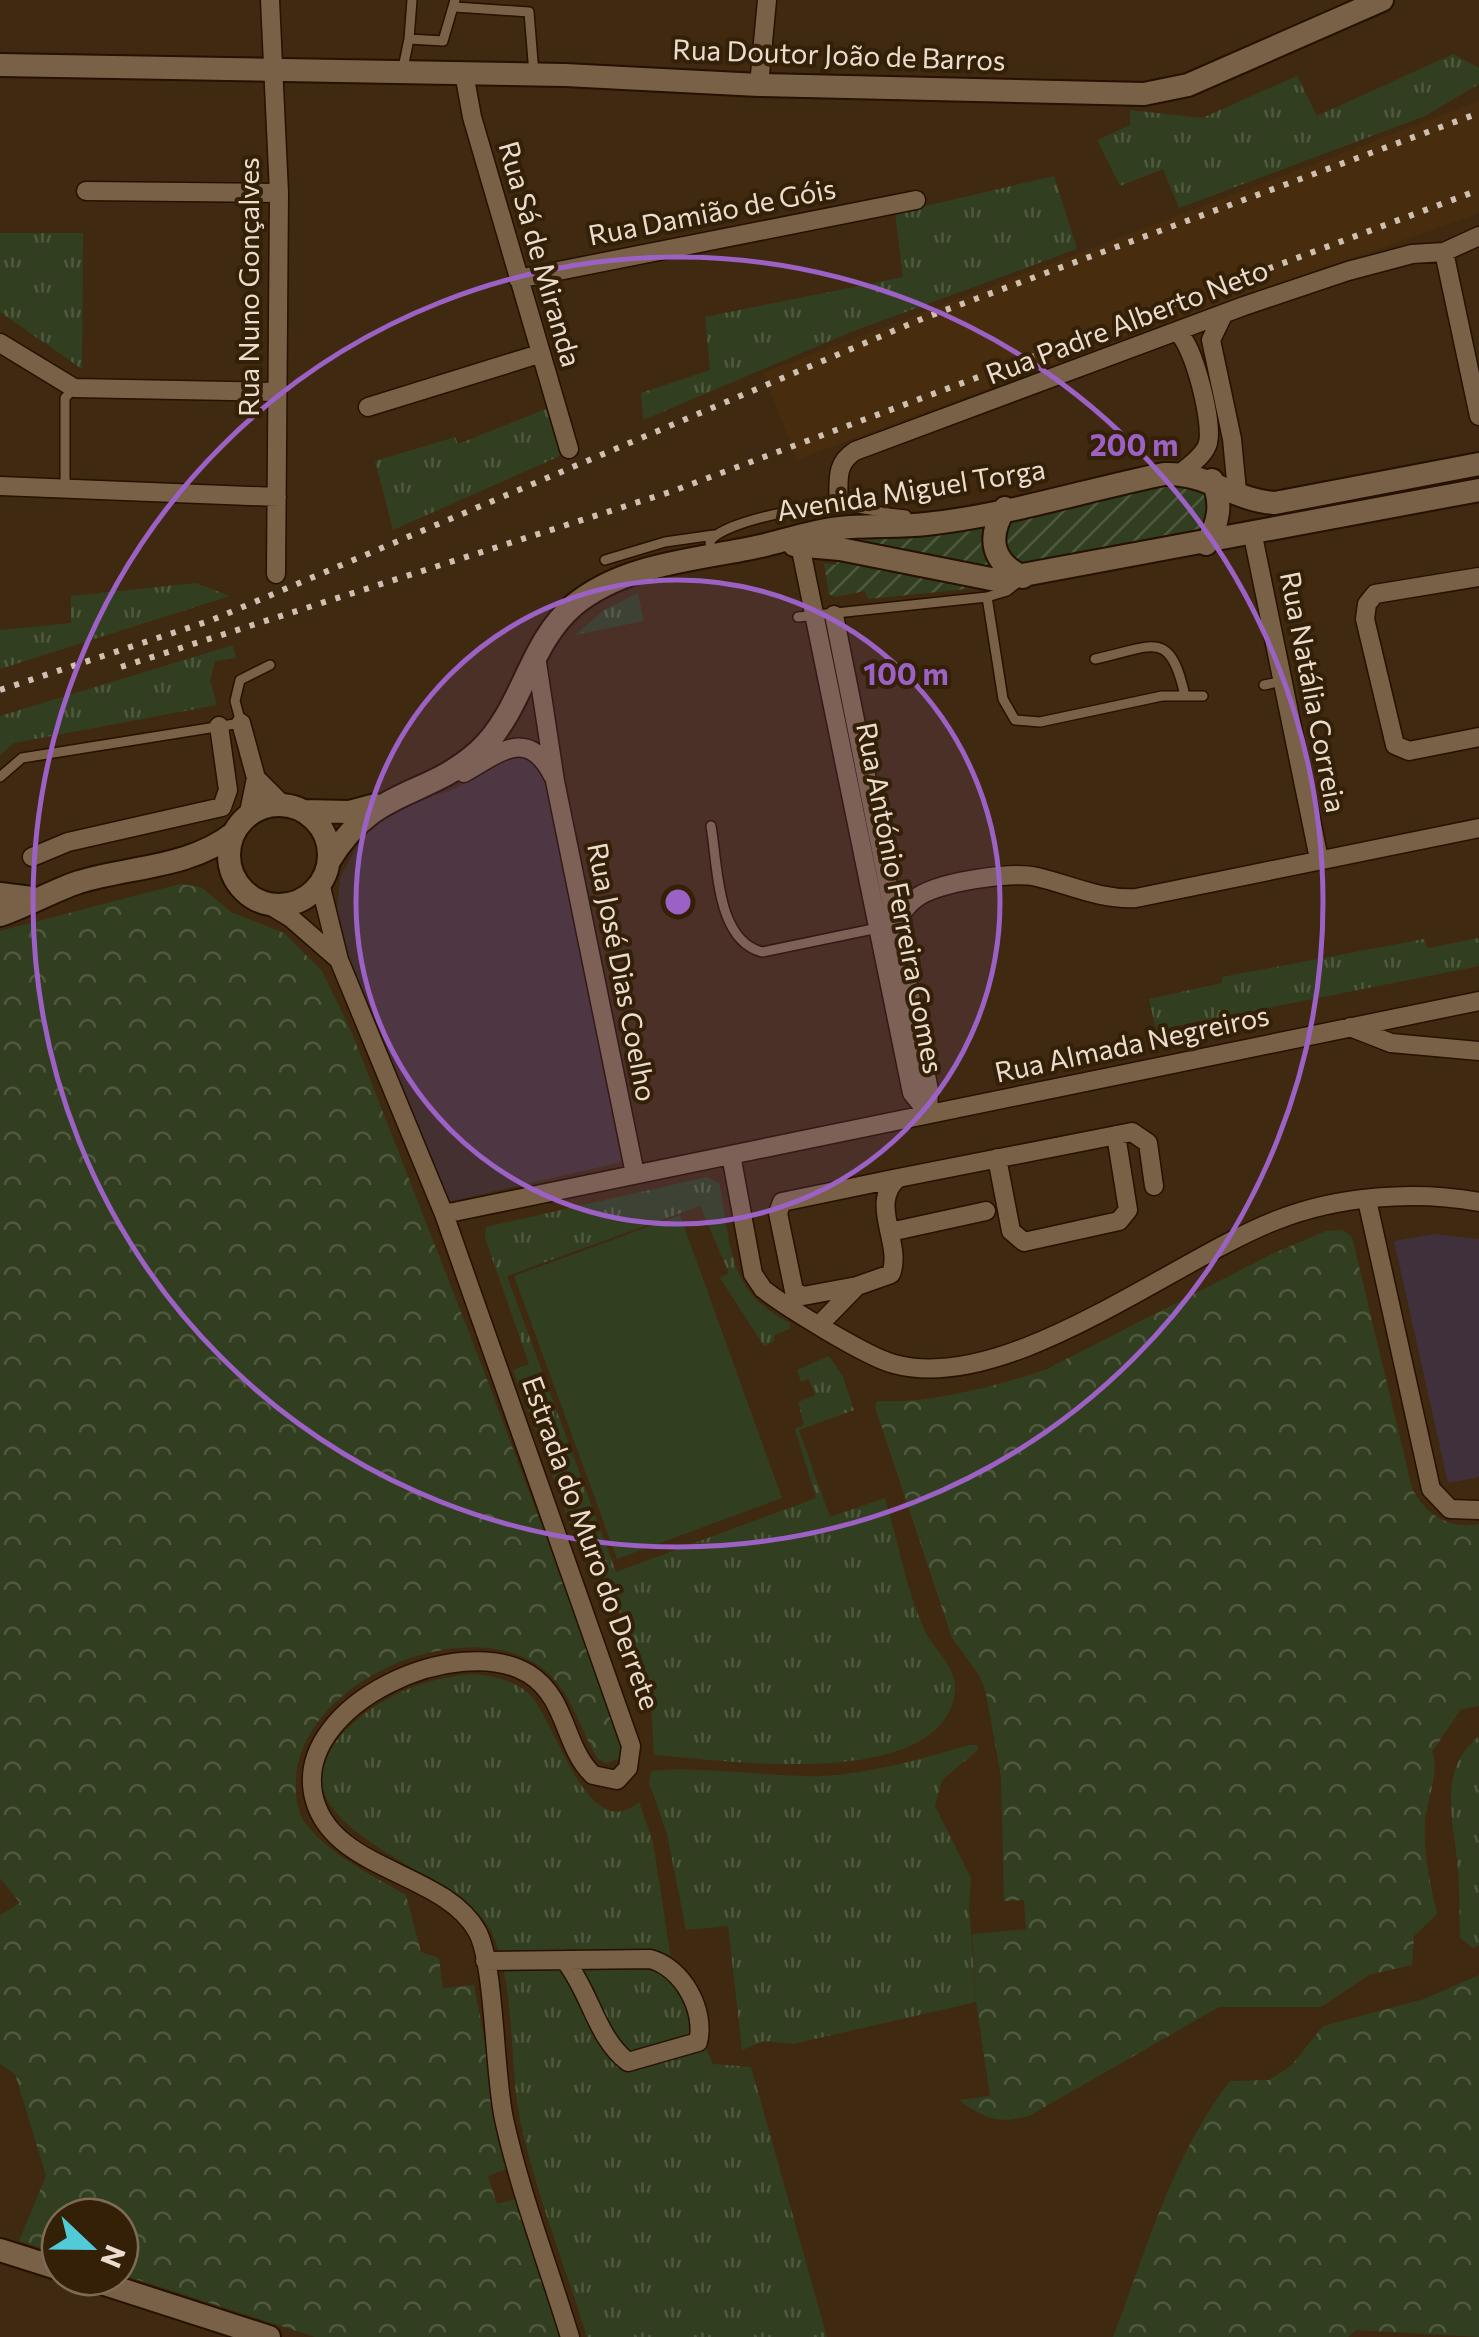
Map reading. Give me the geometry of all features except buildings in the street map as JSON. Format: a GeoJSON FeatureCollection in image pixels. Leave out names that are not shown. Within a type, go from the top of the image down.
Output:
{"type":"FeatureCollection","features":[{"type":"Feature","properties":{"kind":"street","name":"Rua Nuno Gonçalves"},"geometry":{"type":"LineString","coordinates":[[270,0],[279,194],[276,574]]}},
{"type":"Feature","properties":{"kind":"street"},"geometry":{"type":"LineString","coordinates":[[759,85],[767,0]]}},
{"type":"Feature","properties":{"kind":"street","name":"Rua Doutor João de Barros"},"geometry":{"type":"LineString","coordinates":[[0,65],[534,74],[759,85],[1144,94],[1188,84],[1382,0]]}},
{"type":"Feature","properties":{"kind":"street","name":"Rua Sá de Miranda"},"geometry":{"type":"LineString","coordinates":[[464,73],[539,354],[570,449]]}},
{"type":"Feature","properties":{"kind":"street"},"geometry":{"type":"LineString","coordinates":[[86,191],[279,194]]}},
{"type":"Feature","properties":{"kind":"street","name":"Rua Damião de Góis"},"geometry":{"type":"LineString","coordinates":[[518,279],[916,200]]}},
{"type":"Feature","properties":{"kind":"street","name":"Rua Padre Alberto Neto"},"geometry":{"type":"LineString","coordinates":[[838,506],[840,468],[855,451],[1348,271],[1412,254],[1444,252],[1479,236]]}},
{"type":"Feature","properties":{"kind":"street"},"geometry":{"type":"LineString","coordinates":[[1444,252],[1472,348],[1479,416]]}},
{"type":"Feature","properties":{"kind":"street"},"geometry":{"type":"LineString","coordinates":[[1223,315],[1211,340],[1232,439],[1237,491]]}},
{"type":"Feature","properties":{"kind":"street"},"geometry":{"type":"LineString","coordinates":[[1178,334],[1194,354],[1209,438],[1203,452],[1181,473]]}},
{"type":"Feature","properties":{"kind":"street"},"geometry":{"type":"LineString","coordinates":[[0,342],[74,388],[275,392]]}},
{"type":"Feature","properties":{"kind":"street"},"geometry":{"type":"LineString","coordinates":[[368,407],[539,354]]}},
{"type":"Feature","properties":{"kind":"street","name":"Avenida Miguel Torga"},"geometry":{"type":"LineString","coordinates":[[762,546],[846,527],[949,520],[1181,473],[1212,480],[1258,502],[1275,503],[1479,464]]}},
{"type":"Feature","properties":{"kind":"street"},"geometry":{"type":"LineString","coordinates":[[1206,544],[1218,517],[1218,492],[1212,480]]}},
{"type":"Feature","properties":{"kind":"street"},"geometry":{"type":"LineString","coordinates":[[0,486],[277,496]]}},
{"type":"Feature","properties":{"kind":"street","name":"Avenida Miguel Torga"},"geometry":{"type":"LineString","coordinates":[[293,808],[349,812],[379,804],[472,758],[489,742],[515,704],[552,630],[591,592],[712,546],[800,545],[996,580],[1253,536],[1479,490]]}},
{"type":"Feature","properties":{"kind":"street"},"geometry":{"type":"LineString","coordinates":[[1005,508],[995,528],[994,552],[1010,571],[1023,577]]}},
{"type":"Feature","properties":{"kind":"street","name":"Rua Natália Correia"},"geometry":{"type":"LineString","coordinates":[[1253,536],[1319,859]]}},
{"type":"Feature","properties":{"kind":"street","name":"Rua António Ferreira Gomes"},"geometry":{"type":"LineString","coordinates":[[800,545],[887,926],[930,1090],[928,1114]]}},
{"type":"Feature","properties":{"kind":"street"},"geometry":{"type":"LineString","coordinates":[[1479,577],[1375,594],[1367,604],[1365,619],[1395,745],[1409,751],[1479,737]]}},
{"type":"Feature","properties":{"kind":"street","name":"Rua José Dias Coelho"},"geometry":{"type":"LineString","coordinates":[[536,656],[555,781],[634,1174]]}},
{"type":"Feature","properties":{"kind":"street"},"geometry":{"type":"LineString","coordinates":[[240,886],[229,856],[256,778],[241,723]]}},
{"type":"Feature","properties":{"kind":"street"},"geometry":{"type":"LineString","coordinates":[[32,858],[68,842],[222,807],[228,790],[219,726]]}},
{"type":"Feature","properties":{"kind":"street"},"geometry":{"type":"LineString","coordinates":[[428,781],[453,778],[513,747],[533,750],[555,781]]}},
{"type":"Feature","properties":{"kind":"street"},"geometry":{"type":"LineString","coordinates":[[256,778],[324,831],[324,872],[338,960],[444,1214]]}},
{"type":"Feature","properties":{"kind":"street","name":"Avenida Miguel Torga"},"geometry":{"type":"LineString","coordinates":[[324,872],[356,824],[379,804]]}},
{"type":"Feature","properties":{"kind":"street"},"geometry":{"type":"LineString","coordinates":[[0,908],[120,870],[183,861],[241,825],[293,808]]}},
{"type":"Feature","properties":{"kind":"street"},"geometry":{"type":"LineString","coordinates":[[887,926],[926,892],[991,878],[1023,875],[1096,895],[1136,898],[1479,828]]}},
{"type":"Feature","properties":{"kind":"street"},"geometry":{"type":"LineString","coordinates":[[183,861],[240,886],[291,918],[338,960]]}},
{"type":"Feature","properties":{"kind":"street"},"geometry":{"type":"LineString","coordinates":[[268,904],[299,902],[324,872]]}},
{"type":"Feature","properties":{"kind":"street","name":"Rua Almada Negreiros"},"geometry":{"type":"LineString","coordinates":[[444,1214],[1479,1001]]}},
{"type":"Feature","properties":{"kind":"street"},"geometry":{"type":"LineString","coordinates":[[1418,1044],[1425,1012]]}},
{"type":"Feature","properties":{"kind":"street"},"geometry":{"type":"LineString","coordinates":[[1350,1027],[1376,1040],[1479,1051]]}},
{"type":"Feature","properties":{"kind":"street"},"geometry":{"type":"LineString","coordinates":[[898,1178],[885,1202],[895,1261],[891,1274],[857,1286],[803,1296],[794,1291],[778,1212],[782,1202],[898,1178],[997,1158],[1132,1132],[1144,1138],[1154,1186]]}},
{"type":"Feature","properties":{"kind":"street"},"geometry":{"type":"LineString","coordinates":[[997,1158],[1011,1231],[1024,1242],[1119,1220],[1128,1210],[1116,1135]]}},
{"type":"Feature","properties":{"kind":"street"},"geometry":{"type":"LineString","coordinates":[[731,1155],[756,1280],[768,1294],[894,1364],[934,1368],[985,1360],[1031,1346],[1276,1220],[1368,1200],[1479,1202]]}},
{"type":"Feature","properties":{"kind":"street"},"geometry":{"type":"LineString","coordinates":[[1368,1200],[1430,1490],[1450,1509],[1479,1510]]}},
{"type":"Feature","properties":{"kind":"street"},"geometry":{"type":"LineString","coordinates":[[890,1232],[986,1212]]}},
{"type":"Feature","properties":{"kind":"street","name":"Estrada do Muro do Derrete"},"geometry":{"type":"LineString","coordinates":[[444,1214],[620,1704],[632,1746],[630,1758],[617,1780],[593,1775],[561,1710],[540,1682],[497,1662],[457,1660],[412,1674],[350,1710],[323,1744],[312,1782],[316,1803],[329,1826],[369,1857],[455,1906],[480,1937],[503,2116],[570,2337]]}},
{"type":"Feature","properties":{"kind":"street"},"geometry":{"type":"LineString","coordinates":[[821,1323],[857,1286]]}},
{"type":"Feature","properties":{"kind":"street"},"geometry":{"type":"LineString","coordinates":[[485,1961],[650,1959],[676,1970],[702,2027],[698,2042],[628,2062],[603,2036],[592,2002],[566,1962]]}},
{"type":"Feature","properties":{"kind":"street"},"geometry":{"type":"LineString","coordinates":[[0,2250],[40,2263]]}},
{"type":"Feature","properties":{"kind":"street"},"geometry":{"type":"LineString","coordinates":[[140,2295],[269,2337]]}},
{"type":"Feature","properties":{"kind":"lane"},"geometry":{"type":"LineString","coordinates":[[402,72],[412,0]]}},
{"type":"Feature","properties":{"kind":"lane"},"geometry":{"type":"LineString","coordinates":[[409,39],[443,41],[455,4],[529,12],[534,74]]}},
{"type":"Feature","properties":{"kind":"lane"},"geometry":{"type":"LineString","coordinates":[[65,487],[66,398],[74,388]]}},
{"type":"Feature","properties":{"kind":"lane"},"geometry":{"type":"LineString","coordinates":[[605,560],[665,542],[712,546],[794,510],[838,506],[949,520]]}},
{"type":"Feature","properties":{"kind":"lane"},"geometry":{"type":"LineString","coordinates":[[815,615],[987,597],[1008,591],[1023,577]]}},
{"type":"Feature","properties":{"kind":"lane"},"geometry":{"type":"LineString","coordinates":[[987,597],[1004,698],[1015,720],[1040,722],[1162,696],[1203,696]]}},
{"type":"Feature","properties":{"kind":"lane"},"geometry":{"type":"LineString","coordinates":[[1095,659],[1154,646],[1168,650],[1178,661],[1185,696]]}},
{"type":"Feature","properties":{"kind":"lane"},"geometry":{"type":"LineString","coordinates":[[0,777],[22,758],[241,723],[236,702],[240,680],[270,665]]}},
{"type":"Feature","properties":{"kind":"lane"},"geometry":{"type":"LineString","coordinates":[[1264,685],[1283,681]]}},
{"type":"Feature","properties":{"kind":"lane"},"geometry":{"type":"LineString","coordinates":[[710,826],[730,928],[749,948],[762,952],[887,926]]}},
{"type":"Feature","properties":{"kind":"shaded area"},"geometry":{"type":"Polygon","coordinates":[[[1479,101],[1479,212],[1470,217],[1132,334],[797,460],[763,373],[1479,101]]]}},
{"type":"Feature","properties":{"kind":"shaded area"},"geometry":{"type":"Polygon","coordinates":[[[528,757],[547,773],[622,1162],[448,1202],[335,931],[340,878],[366,829],[400,803],[450,791],[509,759],[528,757]]]}},
{"type":"Feature","properties":{"kind":"shaded area"},"geometry":{"type":"Polygon","coordinates":[[[1434,1234],[1479,1239],[1479,1477],[1448,1483],[1394,1241],[1434,1234]]]}},
{"type":"Feature","properties":{"kind":"green space"},"geometry":{"type":"Polygon","coordinates":[[[1453,54],[1479,68],[1479,84],[1425,116],[1179,208],[1163,169],[1120,186],[1097,140],[1130,125],[1130,110],[1202,118],[1297,76],[1317,116],[1453,54]]]}},
{"type":"Feature","properties":{"kind":"green space"},"geometry":{"type":"Polygon","coordinates":[[[1054,176],[1077,249],[851,332],[643,420],[641,393],[710,370],[705,317],[903,277],[895,213],[1054,176]]]}},
{"type":"Feature","properties":{"kind":"green space"},"geometry":{"type":"Polygon","coordinates":[[[0,233],[83,233],[82,369],[0,312],[0,233]]]}},
{"type":"Feature","properties":{"kind":"green space"},"geometry":{"type":"Polygon","coordinates":[[[546,409],[560,456],[393,530],[375,461],[455,437],[458,444],[546,409]]]}},
{"type":"Feature","properties":{"kind":"green space"},"geometry":{"type":"Polygon","coordinates":[[[1164,481],[1200,487],[1208,498],[1205,527],[1198,535],[1032,568],[1009,559],[1002,534],[1011,518],[1164,481]]]}},
{"type":"Feature","properties":{"kind":"green space"},"geometry":{"type":"Polygon","coordinates":[[[983,521],[981,545],[993,573],[844,541],[847,534],[983,521]]]}},
{"type":"Feature","properties":{"kind":"green space"},"geometry":{"type":"Polygon","coordinates":[[[839,556],[977,588],[868,599],[865,591],[835,597],[829,594],[824,563],[836,565],[839,556]]]}},
{"type":"Feature","properties":{"kind":"green space"},"geometry":{"type":"Polygon","coordinates":[[[196,583],[230,596],[0,669],[0,630],[71,623],[71,596],[196,583]]]}},
{"type":"Feature","properties":{"kind":"green space"},"geometry":{"type":"Polygon","coordinates":[[[638,593],[644,621],[575,635],[604,610],[638,593]]]}},
{"type":"Feature","properties":{"kind":"green space"},"geometry":{"type":"Polygon","coordinates":[[[233,645],[236,658],[215,661],[210,681],[217,705],[14,743],[0,755],[0,716],[233,645]]]}},
{"type":"Feature","properties":{"kind":"green space"},"geometry":{"type":"Polygon","coordinates":[[[180,884],[201,887],[231,912],[284,933],[322,971],[352,1033],[482,1366],[621,1747],[618,1759],[606,1763],[598,1759],[568,1698],[542,1668],[509,1652],[472,1647],[431,1652],[391,1666],[355,1686],[325,1713],[304,1745],[296,1798],[300,1815],[327,1846],[406,1895],[421,1952],[439,1958],[443,1988],[474,1985],[509,2168],[488,2176],[497,2204],[519,2198],[560,2337],[315,2337],[140,2280],[140,2197],[40,2197],[40,2248],[19,2241],[46,2176],[15,2074],[0,2064],[0,1915],[20,1903],[0,1878],[0,931],[180,884]]]}},
{"type":"Feature","properties":{"kind":"green space"},"geometry":{"type":"Polygon","coordinates":[[[1479,938],[1479,966],[1156,1030],[1149,999],[1222,983],[1222,977],[1424,939],[1428,948],[1479,938]]]}},
{"type":"Feature","properties":{"kind":"green space"},"geometry":{"type":"Polygon","coordinates":[[[707,1177],[719,1183],[730,1247],[743,1282],[754,1297],[790,1323],[790,1329],[774,1335],[775,1341],[764,1346],[720,1278],[729,1273],[700,1206],[507,1276],[616,1572],[816,1498],[795,1429],[804,1425],[798,1402],[815,1395],[809,1379],[801,1382],[797,1370],[829,1356],[843,1377],[854,1410],[799,1430],[830,1517],[885,1498],[918,1615],[955,1683],[941,1724],[912,1745],[872,1758],[776,1764],[654,1755],[651,1703],[616,1602],[610,1592],[602,1594],[585,1546],[578,1546],[513,1370],[529,1364],[485,1238],[486,1227],[707,1177]]]}},
{"type":"Feature","properties":{"kind":"green space"},"geometry":{"type":"Polygon","coordinates":[[[680,1215],[782,1498],[617,1559],[514,1276],[680,1215]]]}},
{"type":"Feature","properties":{"kind":"green space"},"geometry":{"type":"Polygon","coordinates":[[[1343,1230],[1352,1237],[1412,1488],[1424,1506],[1440,1518],[1458,1525],[1479,1524],[1479,1706],[1461,1709],[1432,1752],[1434,1776],[1425,1833],[1437,1914],[1414,1936],[1412,1965],[1369,1975],[1321,2007],[1219,2007],[1029,2116],[1009,2120],[984,2116],[959,2100],[990,2096],[976,2002],[972,1934],[1026,1929],[1024,1900],[1004,1901],[1001,1777],[986,1693],[979,1675],[952,1638],[875,1407],[877,1401],[940,1397],[1047,1369],[1272,1254],[1326,1231],[1343,1230]]]}},
{"type":"Feature","properties":{"kind":"green space"},"geometry":{"type":"Polygon","coordinates":[[[476,1674],[509,1681],[527,1692],[574,1773],[603,1807],[620,1811],[639,1802],[653,1842],[674,1979],[713,2064],[751,2067],[827,2337],[587,2337],[526,2146],[516,2096],[505,1976],[491,1931],[472,1908],[342,1819],[324,1793],[324,1764],[346,1730],[374,1707],[423,1684],[476,1674]]]}},
{"type":"Feature","properties":{"kind":"green space"},"geometry":{"type":"Polygon","coordinates":[[[1479,1736],[1479,1946],[1473,1948],[1460,1938],[1451,1790],[1459,1761],[1479,1736]]]}},
{"type":"Feature","properties":{"kind":"green space"},"geometry":{"type":"Polygon","coordinates":[[[977,1745],[978,1750],[942,1780],[935,1806],[971,1878],[969,1906],[976,2002],[793,2044],[764,2041],[742,2050],[728,1926],[686,1930],[667,1834],[649,1782],[651,1772],[823,1776],[879,1769],[977,1745]]]}},
{"type":"Feature","properties":{"kind":"green space"},"geometry":{"type":"Polygon","coordinates":[[[1479,1975],[1479,2337],[1356,2330],[1348,2337],[1113,2337],[1177,2171],[1210,2109],[1230,2081],[1269,2080],[1291,2066],[1323,2026],[1424,1999],[1479,1975]]]}},
{"type":"Feature","properties":{"kind":"railway"},"geometry":{"type":"LineString","coordinates":[[0,690],[212,620],[924,318],[1479,113]]}},
{"type":"Feature","properties":{"kind":"railway"},"geometry":{"type":"LineString","coordinates":[[121,667],[673,491],[1479,190]]}}]}
